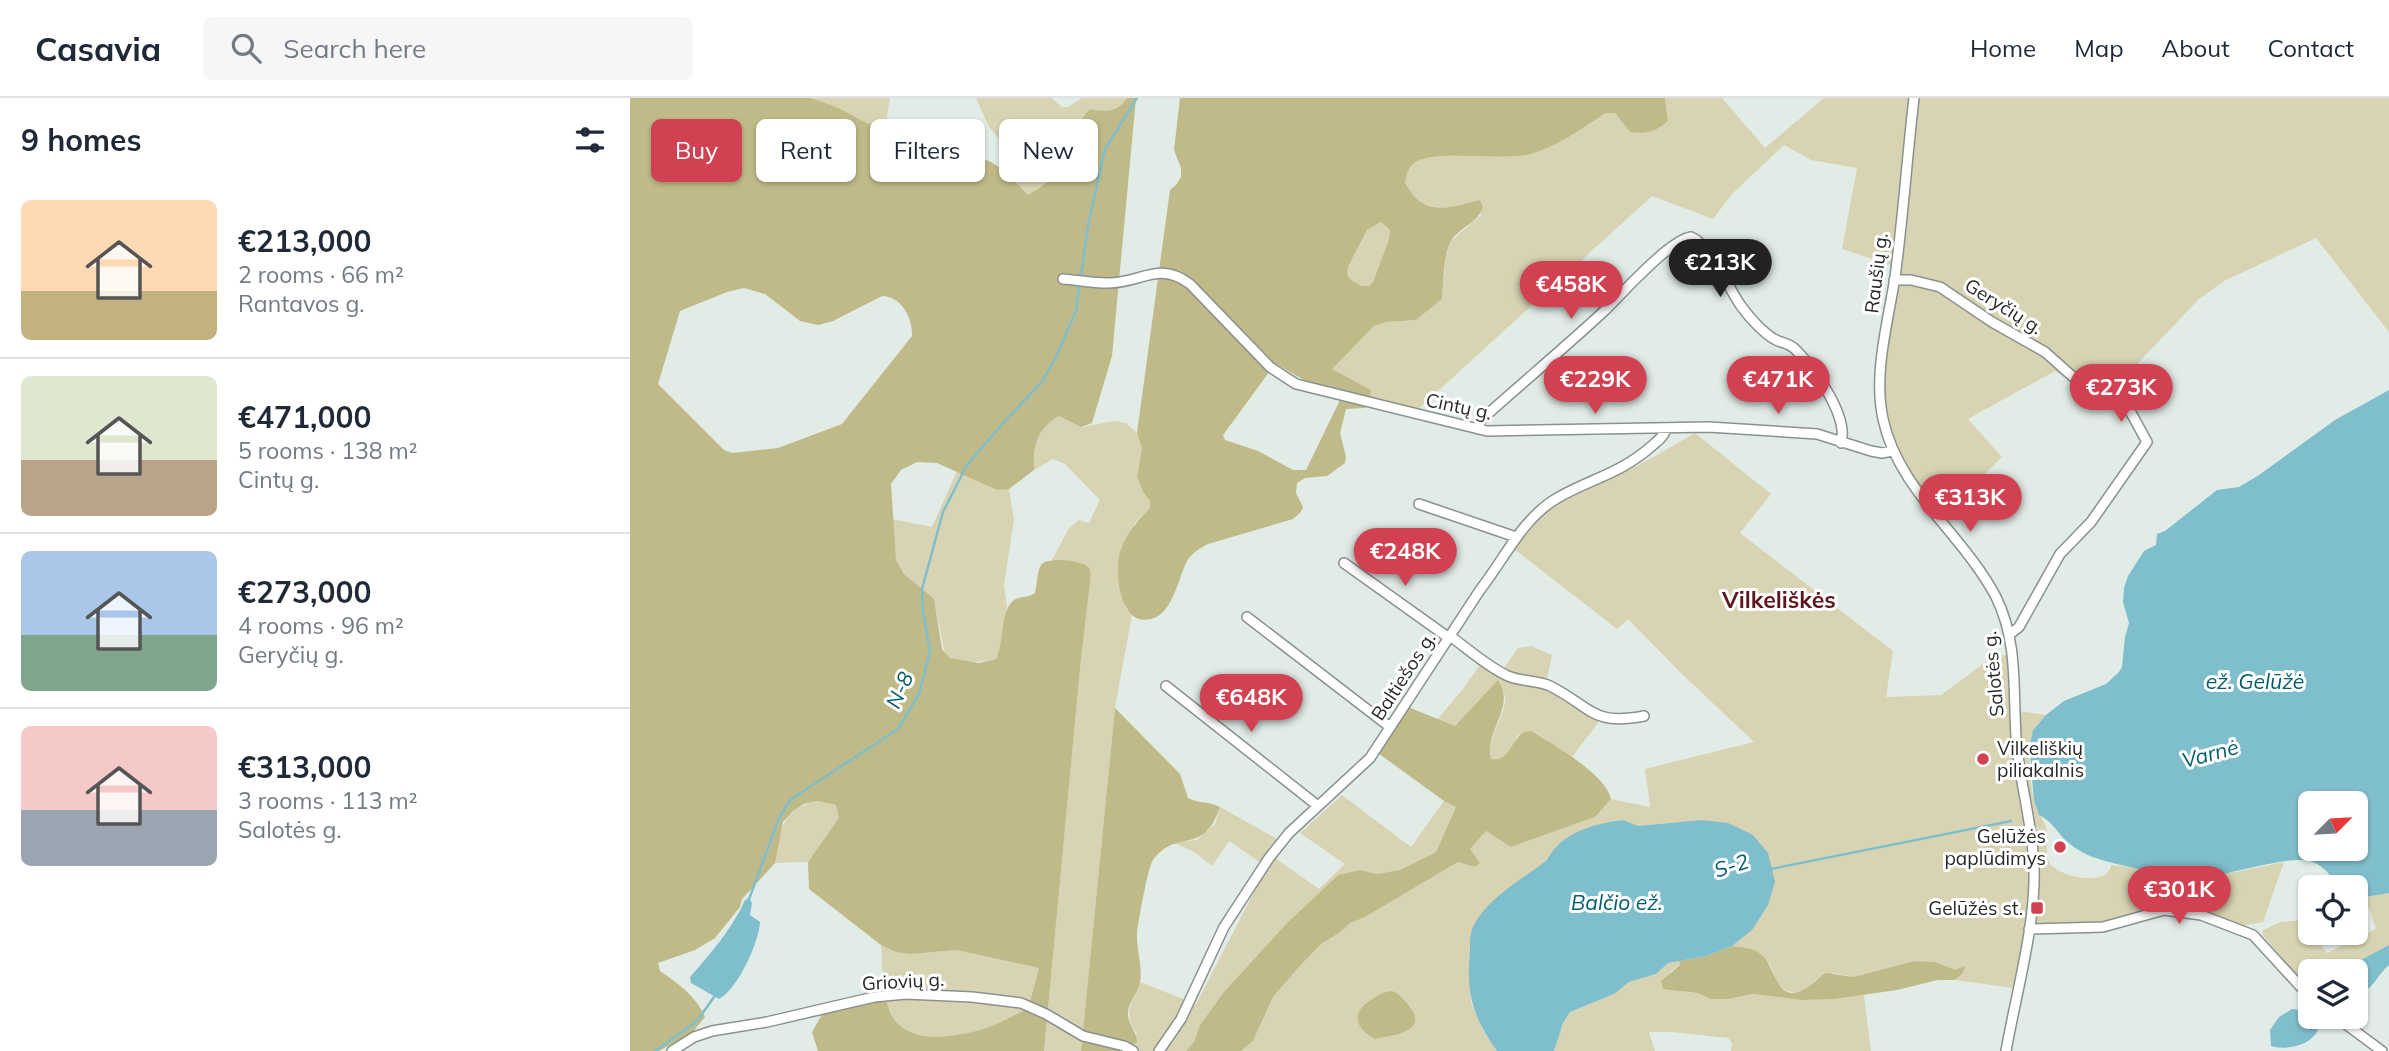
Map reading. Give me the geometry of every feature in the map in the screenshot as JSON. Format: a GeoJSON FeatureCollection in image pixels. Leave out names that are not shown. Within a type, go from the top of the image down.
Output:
{"type":"FeatureCollection","features":[{"type":"Feature","properties":{"kind":"street","name":"Raušių g."},"geometry":{"type":"LineString","coordinates":[[1892,451],[1883,418],[1880,380],[1914,98]]}},
{"type":"Feature","properties":{"kind":"street"},"geometry":{"type":"LineString","coordinates":[[1478,429],[1481,420],[1638,278],[1681,240],[1691,237],[1698,241],[1708,254],[1741,307],[1769,335],[1795,349],[1823,386],[1841,419],[1842,443]]}},
{"type":"Feature","properties":{"kind":"street","name":"Cintų g."},"geometry":{"type":"LineString","coordinates":[[1063,279],[1107,283],[1166,272],[1178,275],[1190,284],[1270,367],[1296,384],[1478,429],[1493,432],[1709,427],[1804,433],[1882,453],[1892,451]]}},
{"type":"Feature","properties":{"kind":"street","name":"Geryčių g."},"geometry":{"type":"LineString","coordinates":[[1894,280],[1919,281],[1940,287],[1992,322],[2045,352],[2072,376],[2124,400],[2146,438],[2144,449],[2091,522],[2060,554],[2020,627],[2010,634]]}},
{"type":"Feature","properties":{"kind":"street","name":"Baltiešos g."},"geometry":{"type":"LineString","coordinates":[[1159,1051],[1181,1018],[1224,927],[1261,869],[1289,833],[1370,758],[1529,519],[1546,505],[1633,462],[1663,436],[1666,429]]}},
{"type":"Feature","properties":{"kind":"street","name":"Salotės g."},"geometry":{"type":"LineString","coordinates":[[1892,451],[1908,478],[1984,578],[2001,607],[2010,634],[2017,745],[2034,869],[2029,929],[2006,1051]]}},
{"type":"Feature","properties":{"kind":"street"},"geometry":{"type":"LineString","coordinates":[[1419,504],[1516,537]]}},
{"type":"Feature","properties":{"kind":"street"},"geometry":{"type":"LineString","coordinates":[[1345,562],[1505,675],[1548,685],[1595,714],[1620,721],[1644,716]]}},
{"type":"Feature","properties":{"kind":"street"},"geometry":{"type":"LineString","coordinates":[[1247,617],[1390,727]]}},
{"type":"Feature","properties":{"kind":"street"},"geometry":{"type":"LineString","coordinates":[[1167,686],[1318,806]]}},
{"type":"Feature","properties":{"kind":"street"},"geometry":{"type":"LineString","coordinates":[[2029,929],[2103,927],[2164,910],[2201,915],[2253,934],[2298,984]]}},
{"type":"Feature","properties":{"kind":"street","name":"Griovių g."},"geometry":{"type":"LineString","coordinates":[[672,1051],[694,1037],[712,1031],[767,1022],[874,997],[933,994],[1021,1003],[1083,1035],[1133,1051]]}},
{"type":"Feature","properties":{"kind":"street"},"geometry":{"type":"LineString","coordinates":[[2352,1029],[2382,1051]]}},
{"type":"Feature","properties":{"kind":"shaded area"},"geometry":{"type":"Polygon","coordinates":[[[630,98],[810,98],[870,124],[870,182],[985,182],[985,159],[999,167],[999,182],[1016,182],[1028,195],[1047,182],[1098,182],[1098,119],[1082,119],[1090,109],[1111,110],[1120,106],[1127,98],[1136,98],[1112,356],[1092,423],[1081,427],[1059,416],[1052,421],[1038,438],[1034,453],[1034,470],[1009,489],[997,490],[937,463],[917,462],[901,470],[891,484],[896,560],[904,574],[934,599],[942,649],[950,658],[979,663],[996,659],[1006,611],[1014,600],[1035,593],[1039,571],[1044,562],[1063,560],[1082,563],[1089,568],[1091,574],[1044,1051],[818,1051],[812,1032],[824,1011],[886,1000],[891,1014],[900,1026],[910,1032],[934,1037],[989,1027],[1028,1009],[1039,968],[957,950],[910,954],[896,952],[881,945],[809,889],[808,862],[839,818],[836,805],[817,801],[804,804],[783,822],[775,863],[742,899],[740,907],[715,938],[695,950],[658,963],[660,971],[692,997],[705,1017],[692,1033],[659,1051],[630,1051],[630,98]],[[744,288],[680,311],[658,384],[724,450],[732,453],[778,448],[842,424],[912,336],[908,315],[904,309],[895,300],[882,296],[833,321],[818,325],[800,321],[765,294],[744,288]]]}},
{"type":"Feature","properties":{"kind":"shaded area"},"geometry":{"type":"Polygon","coordinates":[[[810,98],[890,98],[886,119],[870,119],[870,123],[810,98]]]}},
{"type":"Feature","properties":{"kind":"shaded area"},"geometry":{"type":"Polygon","coordinates":[[[976,98],[1051,98],[1062,107],[1068,107],[1082,98],[1127,98],[1120,106],[1111,110],[1090,109],[1082,119],[999,119],[999,139],[989,127],[976,98]]]}},
{"type":"Feature","properties":{"kind":"shaded area"},"geometry":{"type":"Polygon","coordinates":[[[1180,98],[1665,98],[1668,121],[1650,131],[1630,132],[1615,113],[1606,113],[1561,141],[1531,154],[1503,157],[1436,156],[1414,163],[1405,182],[1420,201],[1437,208],[1480,200],[1483,207],[1477,218],[1457,233],[1450,243],[1445,263],[1442,299],[1416,320],[1386,322],[1374,326],[1332,369],[1371,390],[1365,408],[1346,409],[1340,433],[1345,463],[1327,476],[1305,478],[1297,483],[1296,493],[1303,507],[1293,519],[1208,544],[1196,551],[1187,561],[1165,610],[1151,619],[1141,619],[1132,615],[1126,607],[1119,585],[1118,561],[1122,545],[1136,523],[1150,508],[1150,501],[1137,477],[1142,448],[1137,433],[1170,190],[1181,177],[1181,168],[1174,150],[1180,98]],[[1381,222],[1367,230],[1348,267],[1347,275],[1361,286],[1369,286],[1373,282],[1389,239],[1390,230],[1381,222]],[[1278,365],[1273,367],[1223,435],[1225,440],[1258,451],[1293,470],[1306,470],[1341,398],[1342,390],[1309,383],[1278,365]]]}},
{"type":"Feature","properties":{"kind":"shaded area"},"geometry":{"type":"Polygon","coordinates":[[[1665,98],[1722,98],[1765,148],[1824,98],[1910,98],[1893,266],[1842,249],[1857,168],[1811,160],[1784,145],[1732,194],[1713,219],[1652,196],[1415,412],[1370,397],[1370,390],[1331,369],[1374,326],[1386,322],[1416,320],[1442,299],[1446,257],[1451,241],[1481,215],[1480,200],[1437,208],[1420,201],[1405,182],[1414,163],[1436,156],[1503,157],[1531,154],[1561,141],[1606,113],[1615,113],[1630,132],[1668,121],[1665,98]]]}},
{"type":"Feature","properties":{"kind":"shaded area"},"geometry":{"type":"Polygon","coordinates":[[[1919,98],[2389,98],[2389,332],[2316,238],[2224,281],[2199,299],[2102,401],[2055,371],[1968,419],[2002,457],[1942,517],[1896,452],[1886,420],[1884,396],[1886,350],[1902,257],[1919,98]]]}},
{"type":"Feature","properties":{"kind":"shaded area"},"geometry":{"type":"Polygon","coordinates":[[[1016,182],[1047,182],[1046,183],[1028,195],[1016,182]]]}},
{"type":"Feature","properties":{"kind":"shaded area"},"geometry":{"type":"Polygon","coordinates":[[[1381,222],[1390,230],[1389,239],[1373,282],[1369,286],[1361,287],[1347,275],[1348,267],[1367,230],[1381,222]]]}},
{"type":"Feature","properties":{"kind":"shaded area"},"geometry":{"type":"Polygon","coordinates":[[[1059,416],[1081,427],[1115,421],[1126,423],[1137,433],[1142,448],[1137,477],[1150,501],[1150,508],[1134,524],[1125,608],[1132,615],[1115,708],[1081,1051],[1044,1051],[1091,574],[1080,562],[1052,560],[1069,528],[1079,520],[1089,523],[1100,500],[1065,464],[1053,459],[1034,470],[1034,453],[1038,438],[1046,426],[1059,416]]]}},
{"type":"Feature","properties":{"kind":"shaded area"},"geometry":{"type":"Polygon","coordinates":[[[1695,433],[1771,494],[1740,533],[1893,651],[1886,697],[1941,695],[1994,656],[2006,655],[2010,670],[2010,710],[2046,715],[2033,731],[2030,746],[2031,786],[2036,808],[2047,830],[2049,862],[2054,867],[2082,878],[2102,876],[2108,872],[2111,865],[2136,868],[2159,877],[2236,872],[2284,862],[2263,922],[2241,926],[2174,906],[2085,925],[2025,928],[2013,988],[1955,980],[1962,974],[1935,962],[1914,961],[1854,977],[1834,973],[1818,978],[1806,989],[1795,993],[1785,990],[1776,981],[1770,965],[1748,948],[1732,946],[1752,930],[1701,820],[1638,826],[1622,820],[1552,852],[1547,860],[1514,886],[1472,930],[1469,963],[1471,1003],[1484,1032],[1497,1051],[1241,1051],[1253,1041],[1273,997],[1321,944],[1350,923],[1365,917],[1458,862],[1476,867],[1470,849],[1486,831],[1511,847],[1595,817],[1611,799],[1650,807],[1645,769],[1754,742],[1628,619],[1617,629],[1514,549],[1524,533],[1550,509],[1633,468],[1695,433]]]}},
{"type":"Feature","properties":{"kind":"shaded area"},"geometry":{"type":"Polygon","coordinates":[[[957,471],[997,490],[1009,489],[1014,520],[1004,585],[1007,607],[996,659],[963,661],[945,654],[934,600],[904,574],[896,560],[892,519],[932,527],[957,471]]]}},
{"type":"Feature","properties":{"kind":"shaded area"},"geometry":{"type":"Polygon","coordinates":[[[1531,646],[1552,655],[1545,689],[1601,719],[1572,757],[1533,731],[1518,735],[1505,756],[1491,760],[1491,744],[1505,695],[1499,680],[1455,726],[1437,720],[1481,663],[1500,674],[1518,648],[1531,646]]]}},
{"type":"Feature","properties":{"kind":"shaded area"},"geometry":{"type":"Polygon","coordinates":[[[1498,680],[1504,700],[1491,739],[1491,759],[1504,756],[1515,740],[1525,732],[1532,731],[1589,770],[1607,789],[1611,799],[1595,817],[1511,847],[1486,831],[1470,849],[1480,863],[1475,867],[1458,862],[1365,917],[1350,923],[1321,944],[1273,997],[1253,1041],[1241,1051],[1186,1051],[1194,1042],[1200,1025],[1223,993],[1286,924],[1338,875],[1360,870],[1377,874],[1400,870],[1436,852],[1456,807],[1378,753],[1408,707],[1455,726],[1498,680]]]}},
{"type":"Feature","properties":{"kind":"shaded area"},"geometry":{"type":"Polygon","coordinates":[[[1115,708],[1180,774],[1188,798],[1220,807],[1206,832],[1163,850],[1151,864],[1137,933],[1140,982],[1128,1012],[1137,1042],[1125,1051],[1081,1051],[1115,708]]]}},
{"type":"Feature","properties":{"kind":"shaded area"},"geometry":{"type":"Polygon","coordinates":[[[1342,795],[1411,847],[1444,801],[1456,807],[1436,852],[1400,870],[1377,874],[1360,870],[1338,875],[1286,924],[1223,993],[1200,1025],[1194,1042],[1186,1051],[1125,1051],[1137,1034],[1129,1015],[1131,1002],[1140,982],[1196,1004],[1267,867],[1229,841],[1212,866],[1194,852],[1172,842],[1197,840],[1215,824],[1220,807],[1279,840],[1271,848],[1278,860],[1319,889],[1345,864],[1300,833],[1342,795]]]}},
{"type":"Feature","properties":{"kind":"shaded area"},"geometry":{"type":"Polygon","coordinates":[[[817,801],[836,805],[840,818],[808,862],[775,863],[784,823],[795,810],[817,801]]]}},
{"type":"Feature","properties":{"kind":"shaded area"},"geometry":{"type":"Polygon","coordinates":[[[2389,893],[2389,945],[2363,959],[2298,959],[2298,978],[2262,934],[2263,930],[2281,922],[2298,921],[2298,945],[2321,945],[2327,953],[2343,945],[2368,945],[2368,933],[2376,929],[2368,906],[2368,896],[2389,893]]]}},
{"type":"Feature","properties":{"kind":"shaded area"},"geometry":{"type":"Polygon","coordinates":[[[881,945],[909,954],[957,950],[1039,968],[1028,1009],[989,1027],[960,1035],[934,1037],[910,1032],[900,1026],[888,1008],[881,945]]]}},
{"type":"Feature","properties":{"kind":"shaded area"},"geometry":{"type":"Polygon","coordinates":[[[1732,946],[1749,948],[1760,953],[1781,987],[1792,993],[1803,990],[1826,973],[1854,977],[1914,961],[1935,962],[1955,970],[1965,966],[1962,974],[1955,980],[1937,980],[1897,990],[1834,999],[1802,1000],[1752,994],[1729,999],[1711,999],[1697,993],[1663,989],[1661,981],[1680,965],[1679,961],[1707,956],[1732,946]]]}},
{"type":"Feature","properties":{"kind":"shaded area"},"geometry":{"type":"Polygon","coordinates":[[[1679,961],[1680,965],[1670,972],[1685,992],[1712,999],[1729,999],[1752,994],[1802,1000],[1864,995],[1871,1051],[1731,1051],[1732,1043],[1728,1038],[1649,1032],[1655,1051],[1554,1051],[1563,1023],[1570,1012],[1614,994],[1629,982],[1656,974],[1668,963],[1679,961]]]}},
{"type":"Feature","properties":{"kind":"shaded area"},"geometry":{"type":"Polygon","coordinates":[[[1392,991],[1400,995],[1409,1006],[1415,1022],[1407,1031],[1375,1039],[1359,1025],[1358,1015],[1371,1000],[1392,991]]]}},
{"type":"Feature","properties":{"kind":"water","name":"ež. Gelūžė"},"geometry":{"type":"Polygon","coordinates":[[[2389,390],[2389,893],[2368,896],[2368,875],[2330,875],[2321,866],[2307,861],[2368,861],[2368,791],[2298,791],[2298,860],[2190,880],[2167,879],[2087,855],[2039,815],[2034,801],[2030,744],[2033,730],[2064,701],[2106,684],[2119,672],[2129,623],[2123,602],[2124,588],[2128,576],[2144,551],[2156,545],[2157,534],[2165,531],[2217,490],[2239,487],[2335,420],[2389,390]]]}},
{"type":"Feature","properties":{"kind":"water","name":"Balčio ež."},"geometry":{"type":"Polygon","coordinates":[[[1623,820],[1638,826],[1701,820],[1728,823],[1753,835],[1768,853],[1775,882],[1768,905],[1752,930],[1732,946],[1707,956],[1668,963],[1656,974],[1629,982],[1614,994],[1570,1012],[1563,1023],[1554,1051],[1497,1051],[1476,1015],[1470,992],[1470,940],[1478,918],[1495,899],[1547,860],[1561,842],[1590,827],[1623,820]]]}},
{"type":"Feature","properties":{"kind":"water"},"geometry":{"type":"Polygon","coordinates":[[[749,898],[752,903],[750,915],[760,922],[759,931],[740,976],[719,999],[691,983],[690,977],[749,898]]]}},
{"type":"Feature","properties":{"kind":"water"},"geometry":{"type":"Polygon","coordinates":[[[2389,945],[2389,965],[2368,988],[2368,959],[2363,959],[2389,945]]]}},
{"type":"Feature","properties":{"kind":"water"},"geometry":{"type":"Polygon","coordinates":[[[2292,1009],[2298,1010],[2298,1029],[2318,1030],[2310,1040],[2297,1046],[2271,1046],[2270,1030],[2279,1017],[2292,1009]]]}},
{"type":"Feature","properties":{"kind":"waterway","name":"N-8"},"geometry":{"type":"LineString","coordinates":[[1081,275],[1089,220],[1105,149],[1137,98]]}},
{"type":"Feature","properties":{"kind":"waterway","name":"N-8"},"geometry":{"type":"LineString","coordinates":[[748,902],[779,818],[790,800],[898,729],[919,694],[930,651],[922,589],[943,512],[967,465],[1041,383],[1057,355],[1076,311],[1079,287]]}},
{"type":"Feature","properties":{"kind":"waterway","name":"S-2"},"geometry":{"type":"LineString","coordinates":[[1771,869],[2011,821]]}},
{"type":"Feature","properties":{"kind":"waterway","name":"N-8"},"geometry":{"type":"LineString","coordinates":[[655,1051],[697,1021],[714,997]]}},
{"type":"Feature","properties":{"kind":"place","name":"Vilkeliškių piliakalnis"},"geometry":{"type":"Point","coordinates":[1983,759]}},
{"type":"Feature","properties":{"kind":"place","name":"Gelūžės paplūdimys"},"geometry":{"type":"Point","coordinates":[2060,847]}},
{"type":"Feature","properties":{"kind":"place","name":"Gelūžės st."},"geometry":{"type":"Point","coordinates":[2037,908]}},
{"type":"Feature","properties":{"kind":"district","name":"Vilkeliškės"},"geometry":{"type":"Point","coordinates":[1779,599]}},
{"type":"Feature","properties":{"kind":"water label","name":"Varnė"},"geometry":{"type":"Point","coordinates":[2210,753]}}]}
